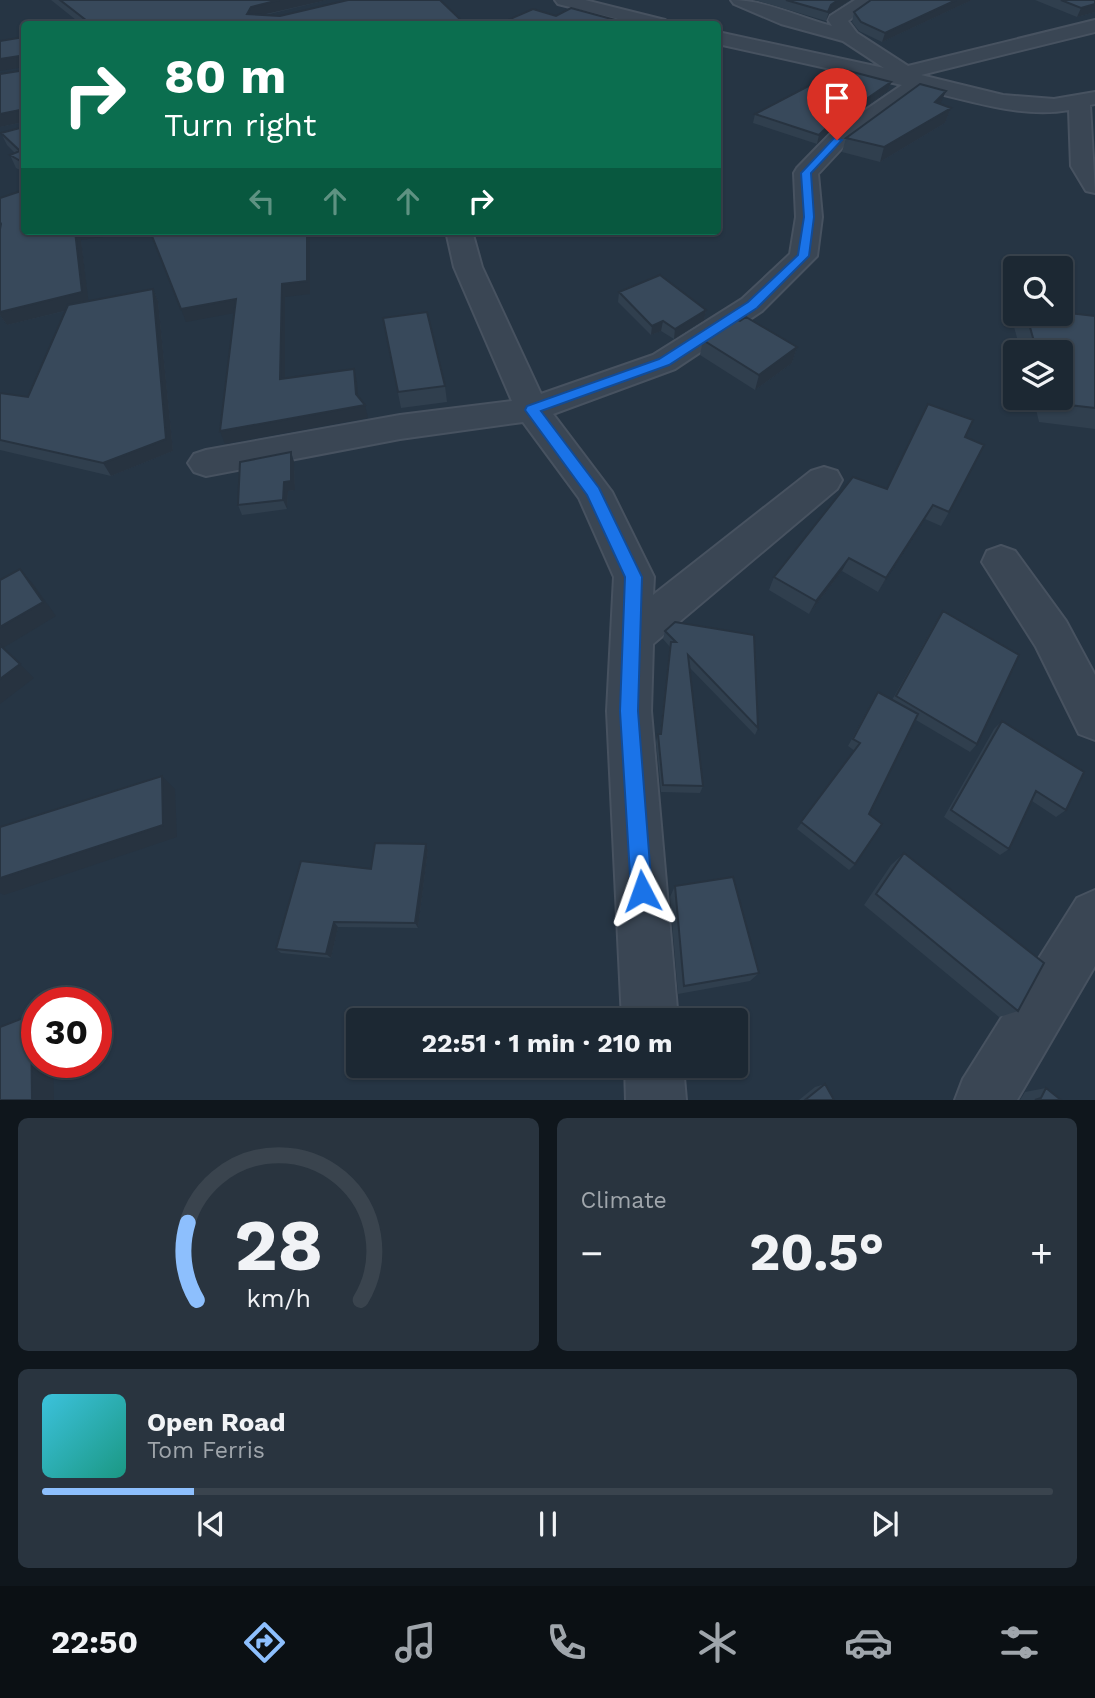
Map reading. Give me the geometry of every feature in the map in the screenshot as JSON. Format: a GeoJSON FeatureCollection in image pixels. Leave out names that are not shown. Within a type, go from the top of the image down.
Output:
{"type":"FeatureCollection","features":[{"type":"Feature","properties":{"kind":"street"},"geometry":{"type":"LineString","coordinates":[[564,0],[646,21]]}},
{"type":"Feature","properties":{"kind":"street"},"geometry":{"type":"LineString","coordinates":[[740,0],[788,20],[850,37],[912,78]]}},
{"type":"Feature","properties":{"kind":"street"},"geometry":{"type":"LineString","coordinates":[[850,37],[837,20],[852,4]]}},
{"type":"Feature","properties":{"kind":"street"},"geometry":{"type":"LineString","coordinates":[[206,463],[400,427],[532,410],[664,362],[752,305],[803,256],[809,217],[806,173],[837,140],[912,78],[1095,26]]}},
{"type":"Feature","properties":{"kind":"street"},"geometry":{"type":"LineString","coordinates":[[721,39],[912,78],[1003,101],[1054,106],[1087,99],[1091,174]]}},
{"type":"Feature","properties":{"kind":"street"},"geometry":{"type":"LineString","coordinates":[[460,235],[468,267],[532,410],[594,492],[634,577],[629,711],[649,1008]]}},
{"type":"Feature","properties":{"kind":"street"},"geometry":{"type":"LineString","coordinates":[[632,636],[824,481]]}},
{"type":"Feature","properties":{"kind":"street"},"geometry":{"type":"LineString","coordinates":[[1001,562],[1051,634],[1095,719]]}},
{"type":"Feature","properties":{"kind":"street"},"geometry":{"type":"LineString","coordinates":[[984,1100],[1095,916]]}},
{"type":"Feature","properties":{"kind":"street"},"geometry":{"type":"LineString","coordinates":[[655,1078],[656,1100]]}},
{"type":"Feature","properties":{"kind":"building"},"geometry":{"type":"Polygon","coordinates":[[[60,0],[279,0],[251,7],[247,14],[280,16],[348,0],[440,0],[462,21],[87,21],[60,0]]]}},
{"type":"Feature","properties":{"kind":"building"},"geometry":{"type":"Polygon","coordinates":[[[786,0],[838,0],[831,5],[828,12],[786,0]]]}},
{"type":"Feature","properties":{"kind":"building"},"geometry":{"type":"Polygon","coordinates":[[[871,0],[956,0],[885,33],[861,22],[854,12],[871,0]]]}},
{"type":"Feature","properties":{"kind":"building"},"geometry":{"type":"Polygon","coordinates":[[[1061,0],[1095,0],[1095,4],[1081,8],[1061,0]]]}},
{"type":"Feature","properties":{"kind":"building"},"geometry":{"type":"Polygon","coordinates":[[[571,8],[619,21],[506,21],[533,9],[556,16],[571,8]]]}},
{"type":"Feature","properties":{"kind":"building"},"geometry":{"type":"Polygon","coordinates":[[[21,38],[21,161],[10,155],[20,151],[1,133],[20,128],[20,110],[0,114],[0,74],[20,71],[20,56],[0,59],[0,41],[21,38]]]}},
{"type":"Feature","properties":{"kind":"building"},"geometry":{"type":"Polygon","coordinates":[[[841,69],[891,82],[830,124],[819,135],[755,114],[841,69]]]}},
{"type":"Feature","properties":{"kind":"building"},"geometry":{"type":"Polygon","coordinates":[[[920,84],[946,91],[935,102],[951,108],[884,147],[846,138],[920,84]]]}},
{"type":"Feature","properties":{"kind":"building"},"geometry":{"type":"Polygon","coordinates":[[[21,191],[21,235],[75,235],[82,292],[0,312],[0,198],[21,191]]]}},
{"type":"Feature","properties":{"kind":"building"},"geometry":{"type":"Polygon","coordinates":[[[152,235],[307,235],[307,281],[282,284],[280,379],[354,369],[356,394],[365,405],[220,431],[236,299],[181,309],[152,235]]]}},
{"type":"Feature","properties":{"kind":"building"},"geometry":{"type":"Polygon","coordinates":[[[660,275],[706,310],[675,329],[663,321],[652,326],[619,292],[660,275]]]}},
{"type":"Feature","properties":{"kind":"building"},"geometry":{"type":"Polygon","coordinates":[[[153,289],[166,439],[103,463],[0,440],[0,393],[28,397],[68,305],[153,289]]]}},
{"type":"Feature","properties":{"kind":"building"},"geometry":{"type":"Polygon","coordinates":[[[427,312],[445,386],[398,392],[383,318],[427,312]]]}},
{"type":"Feature","properties":{"kind":"building"},"geometry":{"type":"Polygon","coordinates":[[[1073,313],[1095,316],[1095,408],[1073,405],[1073,340],[1034,340],[1030,326],[1073,326],[1073,313]]]}},
{"type":"Feature","properties":{"kind":"building"},"geometry":{"type":"Polygon","coordinates":[[[746,317],[797,347],[759,375],[703,340],[735,319],[740,321],[746,317]]]}},
{"type":"Feature","properties":{"kind":"building"},"geometry":{"type":"Polygon","coordinates":[[[928,404],[973,420],[965,437],[984,445],[949,512],[933,505],[886,578],[849,558],[816,601],[774,577],[853,477],[887,489],[928,404]]]}},
{"type":"Feature","properties":{"kind":"building"},"geometry":{"type":"Polygon","coordinates":[[[291,452],[291,481],[284,482],[283,500],[238,505],[240,462],[291,452]]]}},
{"type":"Feature","properties":{"kind":"building"},"geometry":{"type":"Polygon","coordinates":[[[20,569],[43,602],[0,627],[0,580],[20,569]]]}},
{"type":"Feature","properties":{"kind":"building"},"geometry":{"type":"Polygon","coordinates":[[[943,611],[1019,655],[977,744],[896,696],[943,611]]]}},
{"type":"Feature","properties":{"kind":"building"},"geometry":{"type":"Polygon","coordinates":[[[675,622],[754,635],[758,728],[688,655],[703,786],[663,785],[658,734],[661,734],[671,642],[676,642],[665,631],[675,622]]]}},
{"type":"Feature","properties":{"kind":"building"},"geometry":{"type":"Polygon","coordinates":[[[0,645],[20,664],[0,679],[0,645]]]}},
{"type":"Feature","properties":{"kind":"building"},"geometry":{"type":"Polygon","coordinates":[[[878,692],[918,714],[869,814],[882,824],[855,864],[801,822],[860,743],[853,739],[878,692]]]}},
{"type":"Feature","properties":{"kind":"building"},"geometry":{"type":"Polygon","coordinates":[[[1002,721],[1084,772],[1066,810],[1036,791],[1009,849],[951,810],[1002,721]]]}},
{"type":"Feature","properties":{"kind":"building"},"geometry":{"type":"Polygon","coordinates":[[[162,776],[163,825],[0,878],[0,827],[162,776]]]}},
{"type":"Feature","properties":{"kind":"building"},"geometry":{"type":"Polygon","coordinates":[[[375,843],[426,844],[415,923],[334,922],[326,954],[276,949],[301,861],[371,869],[375,843]]]}},
{"type":"Feature","properties":{"kind":"building"},"geometry":{"type":"Polygon","coordinates":[[[904,853],[1044,963],[1018,1011],[876,894],[904,853]]]}},
{"type":"Feature","properties":{"kind":"building"},"geometry":{"type":"Polygon","coordinates":[[[733,877],[759,973],[684,986],[675,886],[733,877]]]}},
{"type":"Feature","properties":{"kind":"building"},"geometry":{"type":"Polygon","coordinates":[[[21,1019],[21,1078],[32,1078],[32,1100],[0,1100],[0,1027],[21,1019]]]}},
{"type":"Feature","properties":{"kind":"building"},"geometry":{"type":"Polygon","coordinates":[[[825,1084],[834,1100],[805,1100],[825,1084]]]}},
{"type":"Feature","properties":{"kind":"building"},"geometry":{"type":"Polygon","coordinates":[[[1046,1088],[1061,1100],[1035,1100],[1041,1098],[1046,1088]]]}},
{"type":"Feature","properties":{"kind":"route"},"geometry":{"type":"LineString","coordinates":[[642,891],[629,711],[634,577],[594,492],[532,410],[664,362],[752,305],[803,256],[809,217],[806,173],[837,140]]}}]}
